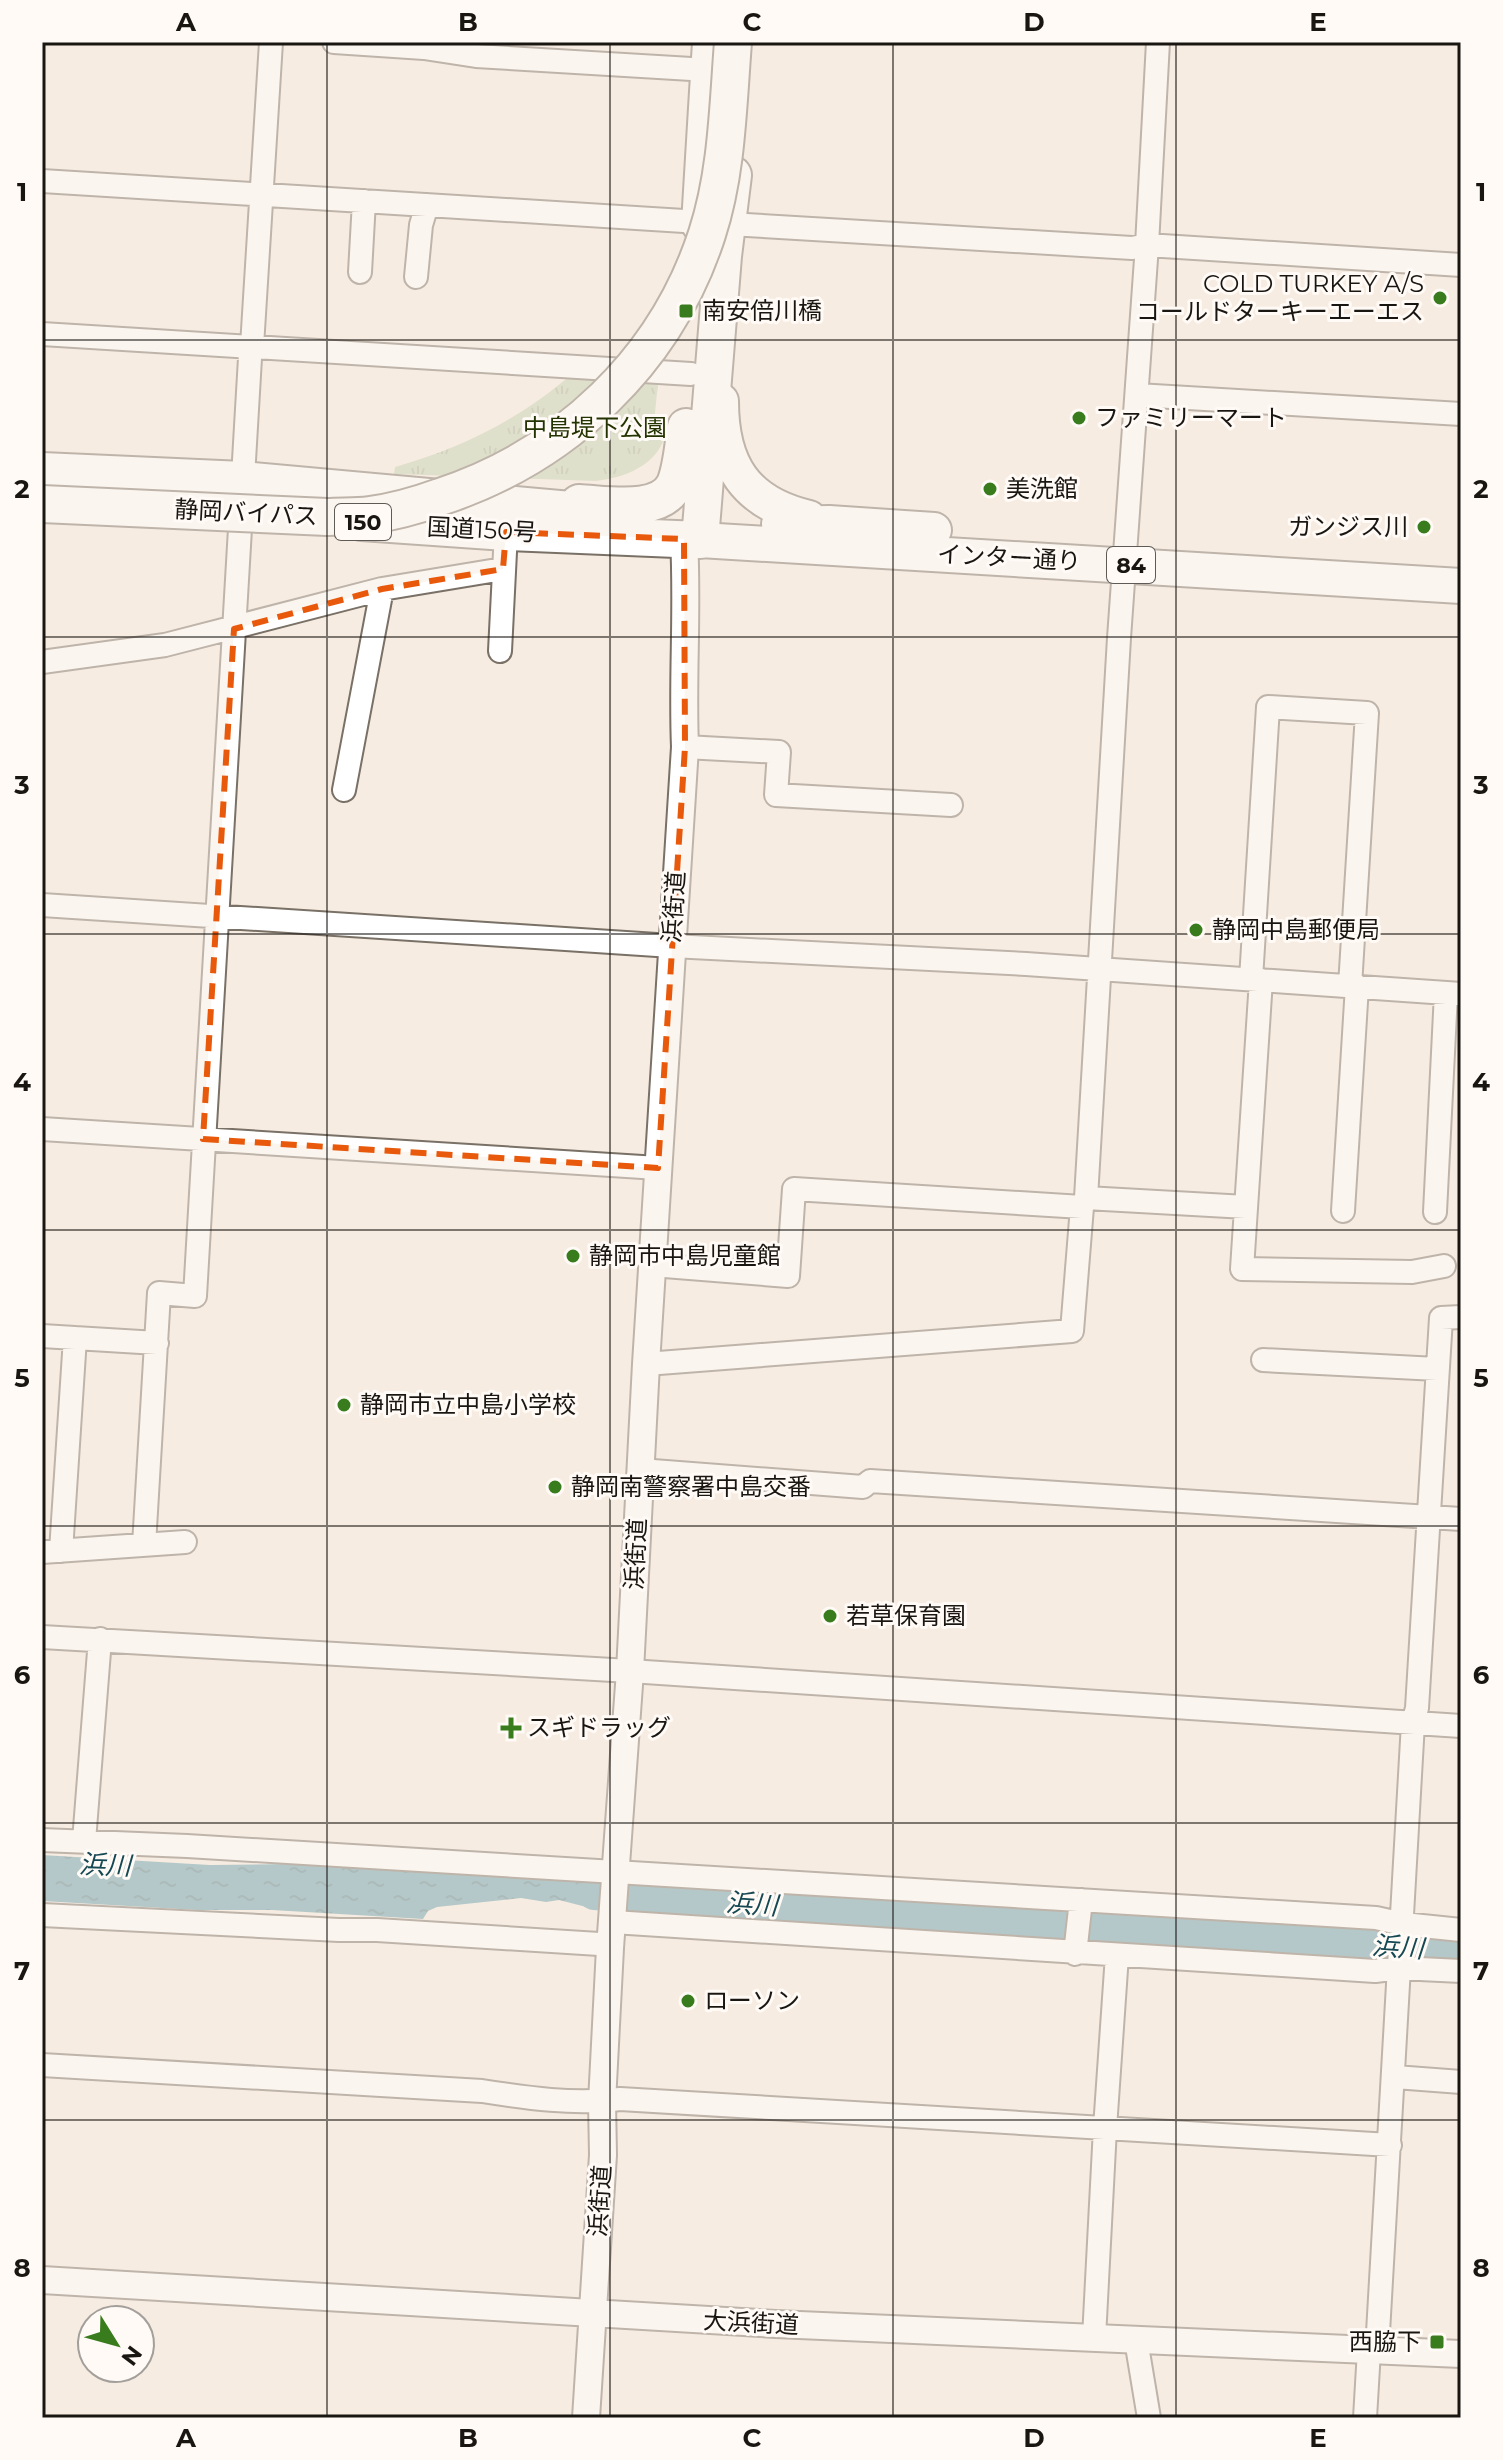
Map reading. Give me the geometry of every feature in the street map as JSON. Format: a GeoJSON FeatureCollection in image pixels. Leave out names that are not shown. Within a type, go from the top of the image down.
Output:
{"type":"FeatureCollection","features":[{"type":"Feature","properties":{"kind":"highway","name":"静岡バイパス"},"geometry":{"type":"LineString","coordinates":[[42,504],[327,517],[369,515],[467,489],[514,467],[553,443],[579,423],[642,355],[688,283],[706,236],[720,182],[733,42]]}},
{"type":"Feature","properties":{"kind":"highway","name":"国道150号"},"geometry":{"type":"LineString","coordinates":[[534,507],[560,502],[639,506],[658,500],[676,482],[691,374],[736,145],[741,42]]}},
{"type":"Feature","properties":{"kind":"highway","name":"国道150号"},"geometry":{"type":"LineString","coordinates":[[692,530],[717,234],[713,51]]}},
{"type":"Feature","properties":{"kind":"highway","name":"静岡バイパス"},"geometry":{"type":"LineString","coordinates":[[42,484],[279,499],[362,497],[427,483],[452,474],[501,453],[540,428],[577,398],[613,361],[643,321],[671,274],[696,206],[708,145],[713,51]]}},
{"type":"Feature","properties":{"kind":"highway","name":"国道150号"},"geometry":{"type":"LineString","coordinates":[[686,427],[692,530]]}},
{"type":"Feature","properties":{"kind":"highway","name":"国道150号"},"geometry":{"type":"LineString","coordinates":[[42,471],[506,532],[692,530]]}},
{"type":"Feature","properties":{"kind":"highway","name":"国道150号"},"geometry":{"type":"LineString","coordinates":[[42,504],[242,497],[534,507],[692,530]]}},
{"type":"Feature","properties":{"kind":"main road"},"geometry":{"type":"LineString","coordinates":[[717,234],[721,413],[723,441],[729,458],[738,475],[760,499],[788,513],[829,523]]}},
{"type":"Feature","properties":{"kind":"main road","name":"インター通り"},"geometry":{"type":"LineString","coordinates":[[692,530],[829,523],[1461,586]]}},
{"type":"Feature","properties":{"kind":"main road","name":"インター通り"},"geometry":{"type":"LineString","coordinates":[[692,530],[1126,554],[1461,564]]}},
{"type":"Feature","properties":{"kind":"street"},"geometry":{"type":"LineString","coordinates":[[144,1545],[159,1293],[195,1296],[250,346],[271,42]]}},
{"type":"Feature","properties":{"kind":"street"},"geometry":{"type":"LineString","coordinates":[[334,42],[424,48],[476,56],[713,51]]}},
{"type":"Feature","properties":{"kind":"street"},"geometry":{"type":"LineString","coordinates":[[646,1364],[1072,1331],[1084,1203],[1158,42]]}},
{"type":"Feature","properties":{"kind":"street"},"geometry":{"type":"LineString","coordinates":[[42,181],[427,205],[717,234],[1132,248],[1147,245],[1461,265]]}},
{"type":"Feature","properties":{"kind":"street"},"geometry":{"type":"LineString","coordinates":[[360,272],[364,201]]}},
{"type":"Feature","properties":{"kind":"street"},"geometry":{"type":"LineString","coordinates":[[416,277],[421,225],[427,205]]}},
{"type":"Feature","properties":{"kind":"street"},"geometry":{"type":"LineString","coordinates":[[42,334],[691,374]]}},
{"type":"Feature","properties":{"kind":"street"},"geometry":{"type":"LineString","coordinates":[[1137,395],[1461,414]]}},
{"type":"Feature","properties":{"kind":"street","name":"浜街道"},"geometry":{"type":"LineString","coordinates":[[586,2418],[603,2155],[602,2102],[612,1929],[685,747],[683,689],[700,579],[692,530]]}},
{"type":"Feature","properties":{"kind":"street"},"geometry":{"type":"LineString","coordinates":[[500,651],[506,532]]}},
{"type":"Feature","properties":{"kind":"street"},"geometry":{"type":"LineString","coordinates":[[42,662],[165,645],[382,589],[503,569]]}},
{"type":"Feature","properties":{"kind":"street"},"geometry":{"type":"LineString","coordinates":[[344,790],[382,589]]}},
{"type":"Feature","properties":{"kind":"street"},"geometry":{"type":"LineString","coordinates":[[1343,1211],[1367,713],[1268,707],[1242,1269],[1412,1272],[1444,1266]]}},
{"type":"Feature","properties":{"kind":"street"},"geometry":{"type":"LineString","coordinates":[[685,747],[779,752],[776,795],[951,805]]}},
{"type":"Feature","properties":{"kind":"street"},"geometry":{"type":"LineString","coordinates":[[42,905],[672,946],[1026,964],[1453,994],[1435,1212]]}},
{"type":"Feature","properties":{"kind":"street"},"geometry":{"type":"LineString","coordinates":[[42,1129],[658,1168]]}},
{"type":"Feature","properties":{"kind":"street"},"geometry":{"type":"LineString","coordinates":[[652,1265],[788,1276],[794,1189],[1084,1203],[1246,1207]]}},
{"type":"Feature","properties":{"kind":"street"},"geometry":{"type":"LineString","coordinates":[[1365,2418],[1395,2077],[1413,1723],[1417,1708],[1441,1318],[1461,1317]]}},
{"type":"Feature","properties":{"kind":"street"},"geometry":{"type":"LineString","coordinates":[[42,1336],[157,1343]]}},
{"type":"Feature","properties":{"kind":"street"},"geometry":{"type":"LineString","coordinates":[[75,1338],[51,1551],[185,1542]]}},
{"type":"Feature","properties":{"kind":"street"},"geometry":{"type":"LineString","coordinates":[[1263,1360],[1437,1369]]}},
{"type":"Feature","properties":{"kind":"street"},"geometry":{"type":"LineString","coordinates":[[640,1470],[863,1487],[870,1481],[1461,1519]]}},
{"type":"Feature","properties":{"kind":"street"},"geometry":{"type":"LineString","coordinates":[[42,1637],[630,1671],[1461,1726]]}},
{"type":"Feature","properties":{"kind":"street"},"geometry":{"type":"LineString","coordinates":[[84,1841],[100,1639]]}},
{"type":"Feature","properties":{"kind":"street"},"geometry":{"type":"LineString","coordinates":[[42,1840],[1376,1918],[1403,1927],[1461,1930]]}},
{"type":"Feature","properties":{"kind":"street"},"geometry":{"type":"LineString","coordinates":[[1075,1954],[1081,1900]]}},
{"type":"Feature","properties":{"kind":"street"},"geometry":{"type":"LineString","coordinates":[[42,1915],[377,1930],[599,1944],[612,1929],[1375,1971],[1400,1965],[1461,1971]]}},
{"type":"Feature","properties":{"kind":"street"},"geometry":{"type":"LineString","coordinates":[[1094,2338],[1117,1955]]}},
{"type":"Feature","properties":{"kind":"street"},"geometry":{"type":"LineString","coordinates":[[42,2065],[482,2091],[519,2097],[602,2102],[620,2099],[1390,2145]]}},
{"type":"Feature","properties":{"kind":"street"},"geometry":{"type":"LineString","coordinates":[[1395,2077],[1461,2082]]}},
{"type":"Feature","properties":{"kind":"street","name":"大浜街道"},"geometry":{"type":"LineString","coordinates":[[42,2280],[776,2324],[1461,2354]]}},
{"type":"Feature","properties":{"kind":"street"},"geometry":{"type":"LineString","coordinates":[[1136,2340],[1149,2418]]}},
{"type":"Feature","properties":{"kind":"highlighted area"},"geometry":{"type":"Polygon","coordinates":[[[506,532],[684,539],[685,747],[658,1168],[203,1139],[234,629],[382,589],[503,569],[506,532]]]}},
{"type":"Feature","properties":{"kind":"green space","name":"中島堤下公園"},"geometry":{"type":"Polygon","coordinates":[[[572,374],[658,383],[654,423],[668,423],[660,448],[643,465],[621,476],[596,481],[394,474],[395,467],[443,451],[510,419],[572,374]]]}},
{"type":"Feature","properties":{"kind":"water"},"geometry":{"type":"Polygon","coordinates":[[[42,1855],[210,1865],[289,1864],[544,1880],[593,1882],[603,1879],[637,1886],[635,1913],[602,1911],[559,1900],[546,1902],[521,1898],[437,1907],[428,1911],[423,1919],[42,1901],[42,1855]]]}},
{"type":"Feature","properties":{"kind":"waterway","name":"浜川"},"geometry":{"type":"LineString","coordinates":[[594,1894],[1461,1951]]}},
{"type":"Feature","properties":{"kind":"place","name":"COLD TURKEY A/S コールドターキーエーエス"},"geometry":{"type":"Point","coordinates":[1440,298]}},
{"type":"Feature","properties":{"kind":"place","name":"南安倍川橋"},"geometry":{"type":"Point","coordinates":[686,311]}},
{"type":"Feature","properties":{"kind":"place","name":"ファミリーマート"},"geometry":{"type":"Point","coordinates":[1079,418]}},
{"type":"Feature","properties":{"kind":"place","name":"美洗館"},"geometry":{"type":"Point","coordinates":[990,489]}},
{"type":"Feature","properties":{"kind":"place","name":"ガンジス川"},"geometry":{"type":"Point","coordinates":[1424,527]}},
{"type":"Feature","properties":{"kind":"place","name":"静岡中島郵便局"},"geometry":{"type":"Point","coordinates":[1196,930]}},
{"type":"Feature","properties":{"kind":"place","name":"静岡市中島児童館"},"geometry":{"type":"Point","coordinates":[573,1256]}},
{"type":"Feature","properties":{"kind":"place","name":"静岡市立中島小学校"},"geometry":{"type":"Point","coordinates":[344,1405]}},
{"type":"Feature","properties":{"kind":"place","name":"静岡南警察署中島交番"},"geometry":{"type":"Point","coordinates":[555,1487]}},
{"type":"Feature","properties":{"kind":"place","name":"若草保育園"},"geometry":{"type":"Point","coordinates":[830,1616]}},
{"type":"Feature","properties":{"kind":"place","name":"スギドラッグ"},"geometry":{"type":"Point","coordinates":[511,1728]}},
{"type":"Feature","properties":{"kind":"place","name":"ローソン"},"geometry":{"type":"Point","coordinates":[688,2001]}},
{"type":"Feature","properties":{"kind":"place","name":"西脇下"},"geometry":{"type":"Point","coordinates":[1437,2342]}}]}
